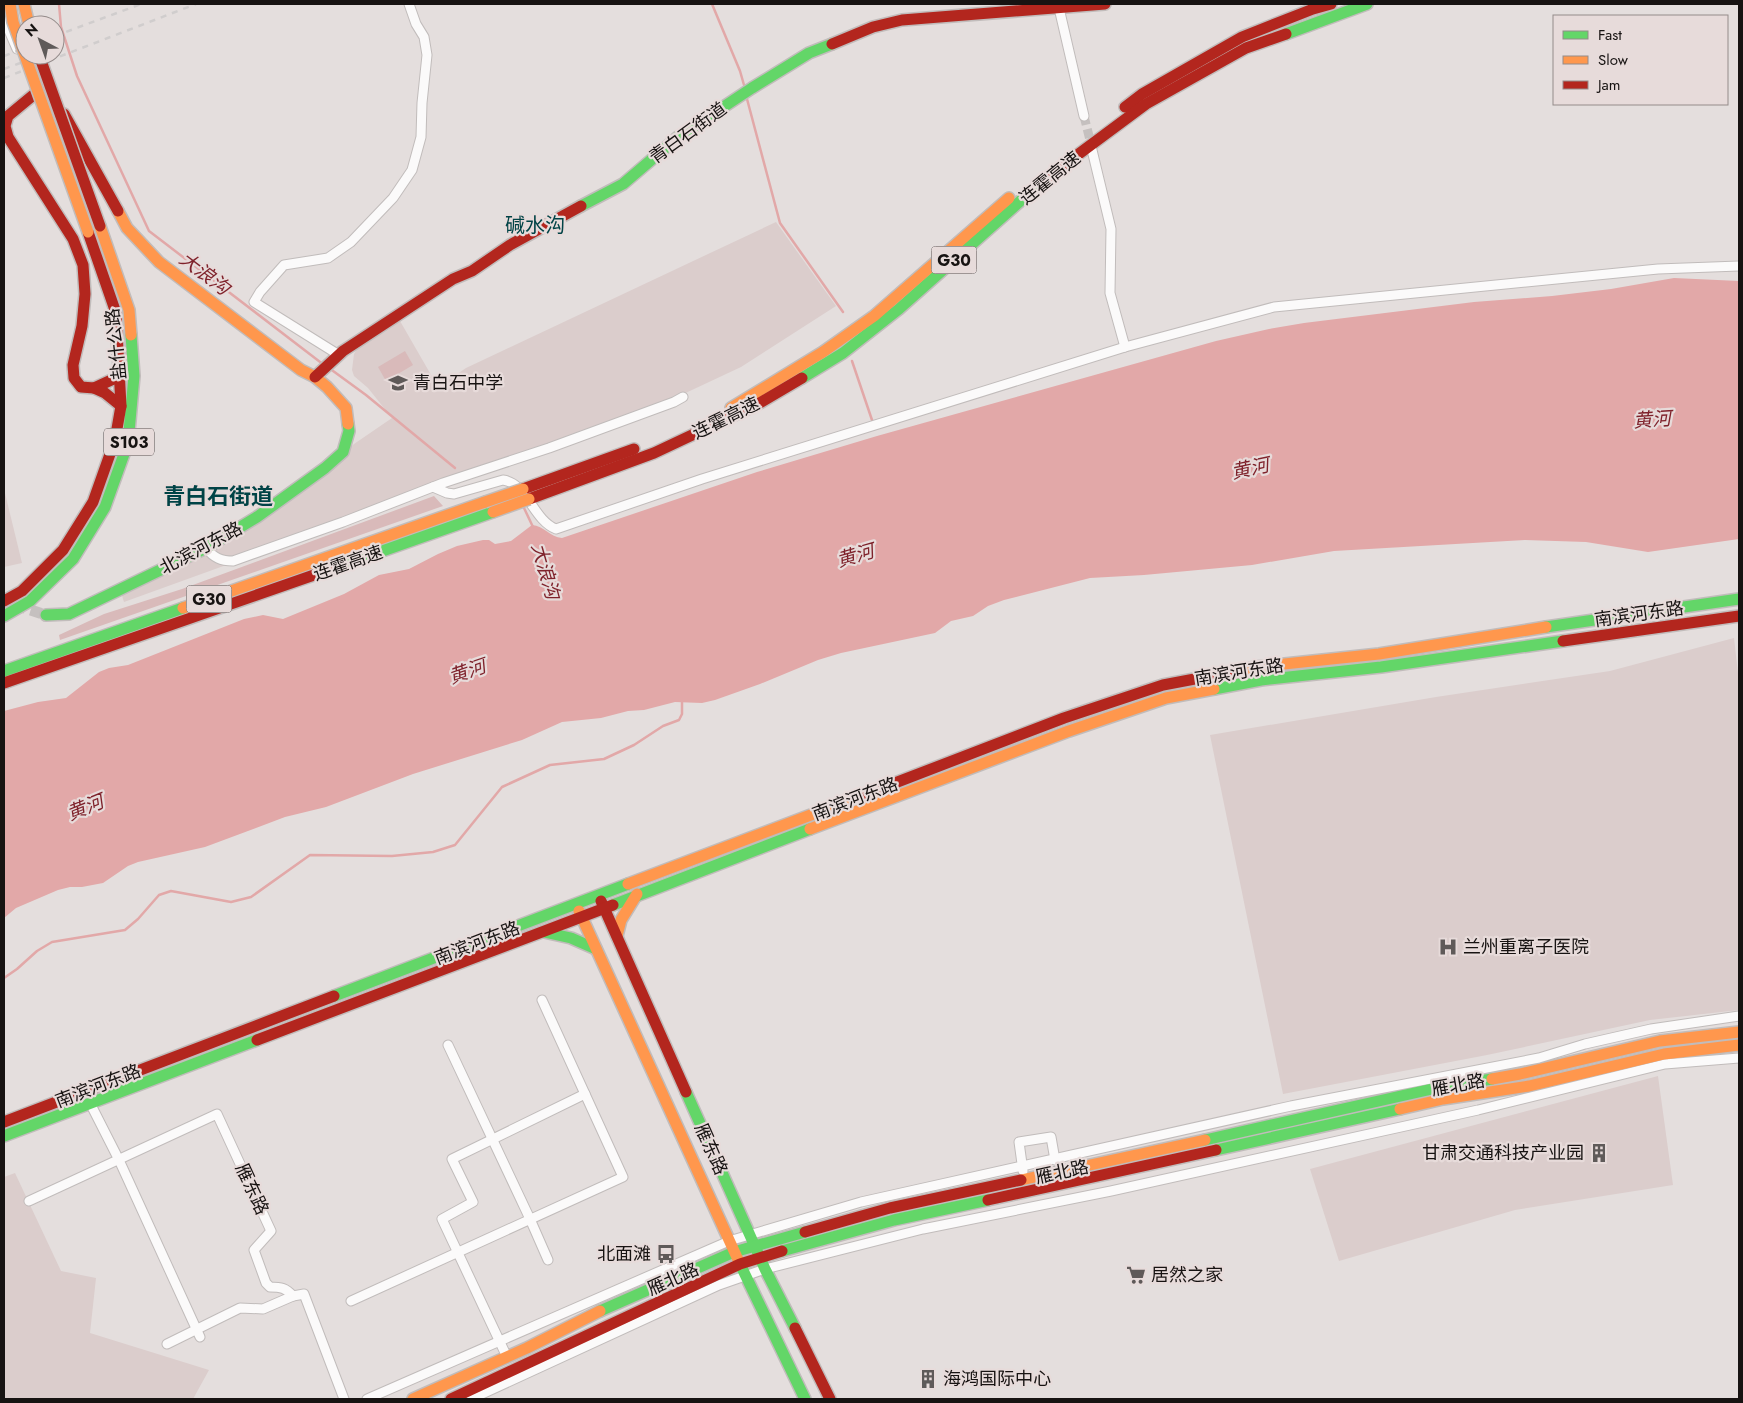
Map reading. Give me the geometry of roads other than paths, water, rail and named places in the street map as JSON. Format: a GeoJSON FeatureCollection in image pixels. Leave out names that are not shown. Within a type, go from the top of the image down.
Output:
{"type":"FeatureCollection","features":[{"type":"Feature","properties":{"kind":"main road","name":"盐什公路"},"geometry":{"type":"LineString","coordinates":[[4,601],[22,591],[63,550],[93,502],[115,440],[121,406],[116,313],[13,22],[10,4]]}},
{"type":"Feature","properties":{"kind":"main road","name":"青白石街道"},"geometry":{"type":"LineString","coordinates":[[318,374],[336,357],[453,279],[472,271],[510,245],[622,184],[678,137],[809,53],[873,28],[902,20],[1105,4]]}},
{"type":"Feature","properties":{"kind":"main road","name":"连霍高速"},"geometry":{"type":"LineString","coordinates":[[4,671],[652,443],[738,404],[823,352],[874,316],[1041,169],[1142,94],[1242,37],[1313,9],[1331,4]]}},
{"type":"Feature","properties":{"kind":"main road","name":"连霍高速"},"geometry":{"type":"LineString","coordinates":[[4,683],[530,499],[654,452],[767,399],[843,353],[899,309],[1046,178],[1146,104],[1246,48],[1367,4]]}},
{"type":"Feature","properties":{"kind":"main road","name":"盐什公路"},"geometry":{"type":"LineString","coordinates":[[4,616],[30,601],[73,559],[105,508],[128,443],[134,376],[129,310],[100,226],[38,65]]}},
{"type":"Feature","properties":{"kind":"main road"},"geometry":{"type":"LineString","coordinates":[[121,406],[94,388],[81,387],[74,378],[73,365],[82,326],[85,294],[80,256],[73,239],[8,137],[5,126],[8,116],[47,84],[127,228],[159,262],[301,370],[318,374]]}},
{"type":"Feature","properties":{"kind":"main road","name":"北滨河东路"},"geometry":{"type":"LineString","coordinates":[[46,615],[69,614],[206,548],[257,517],[325,468],[343,452],[349,431],[346,408],[318,374]]}},
{"type":"Feature","properties":{"kind":"main road"},"geometry":{"type":"LineString","coordinates":[[94,388],[120,376]]}},
{"type":"Feature","properties":{"kind":"main road","name":"南滨河东路"},"geometry":{"type":"LineString","coordinates":[[4,1122],[1064,718],[1163,685],[1255,667],[1379,654],[1505,633],[1739,599]]}},
{"type":"Feature","properties":{"kind":"main road","name":"南滨河东路"},"geometry":{"type":"LineString","coordinates":[[4,1136],[1069,730],[1166,698],[1261,680],[1381,667],[1739,616]]}},
{"type":"Feature","properties":{"kind":"main road"},"geometry":{"type":"LineString","coordinates":[[907,779],[909,792]]}},
{"type":"Feature","properties":{"kind":"main road"},"geometry":{"type":"LineString","coordinates":[[617,936],[621,920],[637,894]]}},
{"type":"Feature","properties":{"kind":"main road","name":"雁东路"},"geometry":{"type":"LineString","coordinates":[[599,896],[765,1269],[830,1399]]}},
{"type":"Feature","properties":{"kind":"main road","name":"雁东路"},"geometry":{"type":"LineString","coordinates":[[576,905],[728,1241],[805,1399]]}},
{"type":"Feature","properties":{"kind":"main road"},"geometry":{"type":"LineString","coordinates":[[542,931],[562,934],[581,940],[596,949]]}},
{"type":"Feature","properties":{"kind":"main road","name":"雁北路"},"geometry":{"type":"LineString","coordinates":[[451,1399],[742,1269],[758,1251],[890,1208],[1441,1087],[1520,1074],[1660,1041],[1739,1032]]}},
{"type":"Feature","properties":{"kind":"main road","name":"雁北路"},"geometry":{"type":"LineString","coordinates":[[413,1399],[507,1357],[588,1316],[734,1252],[758,1251],[1058,1186],[1443,1099],[1529,1086],[1664,1054],[1739,1045]]}},
{"type":"Feature","properties":{"kind":"main road"},"geometry":{"type":"LineString","coordinates":[[56,1103],[61,1115]]}},
{"type":"Feature","properties":{"kind":"street"},"geometry":{"type":"LineString","coordinates":[[336,357],[254,302],[260,292],[284,266],[328,258],[351,242],[393,198],[412,170],[421,137],[422,102],[427,54],[424,36],[416,24],[409,4]]}},
{"type":"Feature","properties":{"kind":"street"},"geometry":{"type":"LineString","coordinates":[[1059,8],[1084,116]]}},
{"type":"Feature","properties":{"kind":"street"},"geometry":{"type":"LineString","coordinates":[[4,19],[15,45]]}},
{"type":"Feature","properties":{"kind":"street"},"geometry":{"type":"LineString","coordinates":[[39,65],[47,84]]}},
{"type":"Feature","properties":{"kind":"street"},"geometry":{"type":"LineString","coordinates":[[1092,150],[1111,229],[1110,294],[1125,347]]}},
{"type":"Feature","properties":{"kind":"street"},"geometry":{"type":"LineString","coordinates":[[433,488],[454,494],[503,480],[510,481],[516,484],[536,512],[549,526],[556,529],[702,479],[1125,347],[1274,307],[1658,269],[1739,266]]}},
{"type":"Feature","properties":{"kind":"street"},"geometry":{"type":"LineString","coordinates":[[206,548],[218,559],[233,561],[343,522],[443,483],[567,442],[683,397]]}},
{"type":"Feature","properties":{"kind":"street"},"geometry":{"type":"LineString","coordinates":[[351,1301],[623,1176],[542,1000]]}},
{"type":"Feature","properties":{"kind":"street"},"geometry":{"type":"LineString","coordinates":[[367,1399],[728,1241],[861,1202],[1292,1106],[1539,1058],[1585,1044],[1651,1028],[1739,1016]]}},
{"type":"Feature","properties":{"kind":"street"},"geometry":{"type":"LineString","coordinates":[[448,1045],[548,1260]]}},
{"type":"Feature","properties":{"kind":"street"},"geometry":{"type":"LineString","coordinates":[[471,1399],[719,1285],[742,1269],[765,1269],[923,1229],[1111,1191],[1469,1112],[1665,1064],[1739,1058]]}},
{"type":"Feature","properties":{"kind":"street"},"geometry":{"type":"LineString","coordinates":[[507,1357],[442,1219],[473,1202],[452,1159],[585,1094]]}},
{"type":"Feature","properties":{"kind":"street"},"geometry":{"type":"LineString","coordinates":[[90,1103],[119,1160],[198,1333]]}},
{"type":"Feature","properties":{"kind":"street","name":"雁东路"},"geometry":{"type":"LineString","coordinates":[[119,1160],[216,1114],[271,1231],[254,1250],[266,1283],[270,1287],[287,1289],[293,1296],[304,1294],[344,1399]]}},
{"type":"Feature","properties":{"kind":"street"},"geometry":{"type":"LineString","coordinates":[[1024,1180],[1019,1142],[1051,1137],[1055,1160]]}},
{"type":"Feature","properties":{"kind":"street"},"geometry":{"type":"LineString","coordinates":[[29,1202],[119,1160]]}},
{"type":"Feature","properties":{"kind":"street"},"geometry":{"type":"LineString","coordinates":[[166,1344],[198,1333],[240,1308],[263,1310],[293,1296]]}},
{"type":"Feature","properties":{"kind":"water","name":"黄河"},"geometry":{"type":"Polygon","coordinates":[[[1674,278],[1739,281],[1739,539],[1648,552],[1586,542],[1525,540],[1334,551],[1252,565],[1090,578],[1004,600],[988,606],[973,616],[951,621],[935,633],[841,653],[818,660],[715,700],[702,703],[675,702],[601,718],[562,722],[522,740],[413,774],[326,807],[285,817],[205,847],[138,862],[128,866],[103,883],[58,890],[16,908],[4,918],[4,711],[38,702],[66,698],[99,672],[109,668],[128,665],[244,619],[263,615],[283,619],[344,594],[379,575],[409,569],[457,546],[483,540],[489,540],[495,544],[511,541],[532,525],[562,538],[757,472],[877,436],[1216,341],[1304,323],[1474,302],[1611,289],[1674,278]]]}},
{"type":"Feature","properties":{"kind":"waterway","name":"大浪沟"},"geometry":{"type":"LineString","coordinates":[[59,4],[61,27],[77,76],[149,231],[324,365]]}},
{"type":"Feature","properties":{"kind":"waterway"},"geometry":{"type":"LineString","coordinates":[[712,4],[744,85]]}},
{"type":"Feature","properties":{"kind":"waterway"},"geometry":{"type":"LineString","coordinates":[[747,99],[780,223],[843,312]]}},
{"type":"Feature","properties":{"kind":"waterway"},"geometry":{"type":"LineString","coordinates":[[852,361],[872,420]]}},
{"type":"Feature","properties":{"kind":"waterway","name":"大浪沟"},"geometry":{"type":"LineString","coordinates":[[329,368],[366,395],[455,468]]}},
{"type":"Feature","properties":{"kind":"waterway","name":"大浪沟"},"geometry":{"type":"LineString","coordinates":[[524,508],[533,527]]}},
{"type":"Feature","properties":{"kind":"waterway"},"geometry":{"type":"LineString","coordinates":[[4,978],[37,951],[52,942],[125,930],[138,919],[159,895],[171,891],[231,902],[251,897],[310,855],[392,856],[433,852],[455,845],[502,787],[550,765],[604,759],[634,745],[663,726],[679,720],[682,714],[682,702]]}},
{"type":"Feature","properties":{"kind":"tunnel"},"geometry":{"type":"LineString","coordinates":[[1084,116],[1092,148]]}},
{"type":"Feature","properties":{"kind":"tunnel"},"geometry":{"type":"LineString","coordinates":[[15,605],[46,615]]}},
{"type":"Feature","properties":{"kind":"railway"},"geometry":{"type":"LineString","coordinates":[[65,32],[141,4]]}},
{"type":"Feature","properties":{"kind":"railway"},"geometry":{"type":"LineString","coordinates":[[4,78],[196,4]]}},
{"type":"Feature","properties":{"kind":"railway"},"geometry":{"type":"LineString","coordinates":[[4,56],[15,52]]}},
{"type":"Feature","properties":{"kind":"railway"},"geometry":{"type":"LineString","coordinates":[[4,69],[15,65]]}},
{"type":"Feature","properties":{"kind":"place","name":"青白石中学"},"geometry":{"type":"Point","coordinates":[398,383]}},
{"type":"Feature","properties":{"kind":"place","name":"兰州重离子医院"},"geometry":{"type":"Point","coordinates":[1448,947]}},
{"type":"Feature","properties":{"kind":"place","name":"甘肃交通科技产业园"},"geometry":{"type":"Point","coordinates":[1599,1153]}},
{"type":"Feature","properties":{"kind":"place","name":"北面滩"},"geometry":{"type":"Point","coordinates":[666,1254]}},
{"type":"Feature","properties":{"kind":"place","name":"居然之家"},"geometry":{"type":"Point","coordinates":[1136,1275]}},
{"type":"Feature","properties":{"kind":"place","name":"海鸿国际中心"},"geometry":{"type":"Point","coordinates":[928,1379]}},
{"type":"Feature","properties":{"kind":"district","name":"碱水沟"},"geometry":{"type":"Point","coordinates":[535,225]}},
{"type":"Feature","properties":{"kind":"district","name":"青白石街道"},"geometry":{"type":"Point","coordinates":[218,496]}}]}
